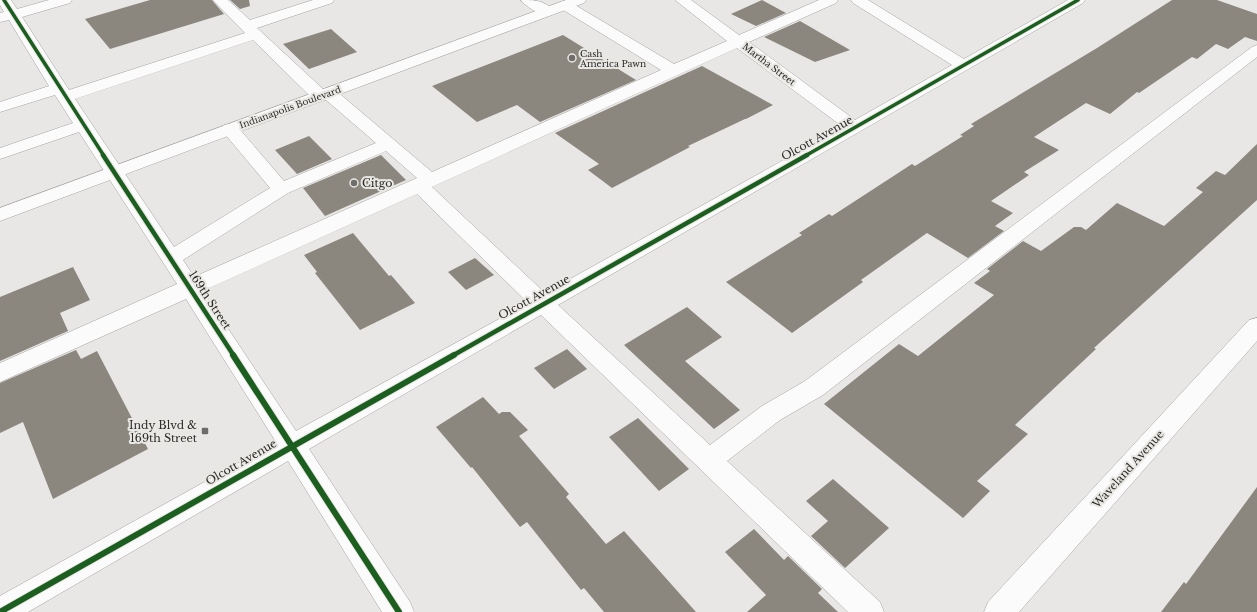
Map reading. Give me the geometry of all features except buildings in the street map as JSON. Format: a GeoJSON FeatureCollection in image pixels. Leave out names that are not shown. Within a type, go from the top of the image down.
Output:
{"type":"FeatureCollection","features":[{"type":"Feature","properties":{"kind":"street","name":"169th Street"},"geometry":{"type":"LineString","coordinates":[[4,0],[7,16],[62,92],[115,172],[399,612]]}},
{"type":"Feature","properties":{"kind":"street"},"geometry":{"type":"LineString","coordinates":[[7,16],[65,0]]}},
{"type":"Feature","properties":{"kind":"street"},"geometry":{"type":"LineString","coordinates":[[220,0],[251,30],[324,94],[388,144],[543,304],[869,612]]}},
{"type":"Feature","properties":{"kind":"street"},"geometry":{"type":"LineString","coordinates":[[0,107],[62,92],[251,30],[327,0]]}},
{"type":"Feature","properties":{"kind":"street"},"geometry":{"type":"LineString","coordinates":[[528,0],[547,12]]}},
{"type":"Feature","properties":{"kind":"street","name":"Indianapolis Boulevard"},"geometry":{"type":"LineString","coordinates":[[0,215],[579,0]]}},
{"type":"Feature","properties":{"kind":"street","name":"Martha Street"},"geometry":{"type":"LineString","coordinates":[[682,0],[855,128]]}},
{"type":"Feature","properties":{"kind":"street"},"geometry":{"type":"LineString","coordinates":[[0,373],[831,0]]}},
{"type":"Feature","properties":{"kind":"street"},"geometry":{"type":"LineString","coordinates":[[858,0],[964,66]]}},
{"type":"Feature","properties":{"kind":"street","name":"Olcott Avenue"},"geometry":{"type":"LineString","coordinates":[[0,612],[292,445],[855,128],[1078,0]]}},
{"type":"Feature","properties":{"kind":"street"},"geometry":{"type":"LineString","coordinates":[[565,5],[674,71]]}},
{"type":"Feature","properties":{"kind":"street"},"geometry":{"type":"LineString","coordinates":[[709,460],[772,413],[814,388],[1257,50]]}},
{"type":"Feature","properties":{"kind":"street"},"geometry":{"type":"LineString","coordinates":[[0,154],[84,125]]}},
{"type":"Feature","properties":{"kind":"street"},"geometry":{"type":"LineString","coordinates":[[230,129],[281,189]]}},
{"type":"Feature","properties":{"kind":"street"},"geometry":{"type":"LineString","coordinates":[[171,258],[281,189],[388,144]]}},
{"type":"Feature","properties":{"kind":"street","name":"Waveland Avenue"},"geometry":{"type":"LineString","coordinates":[[999,612],[1257,326]]}},
{"type":"Feature","properties":{"kind":"cycle path"},"geometry":{"type":"LineString","coordinates":[[4,0],[59,88],[171,258],[399,612]]}},
{"type":"Feature","properties":{"kind":"cycle path"},"geometry":{"type":"LineString","coordinates":[[0,612],[1078,0]]}},
{"type":"Feature","properties":{"kind":"place","name":"Cash America Pawn"},"geometry":{"type":"Point","coordinates":[572,58]}},
{"type":"Feature","properties":{"kind":"place","name":"Citgo"},"geometry":{"type":"Point","coordinates":[354,183]}},
{"type":"Feature","properties":{"kind":"place","name":"Indy Blvd & 169th Street"},"geometry":{"type":"Point","coordinates":[205,431]}}]}
